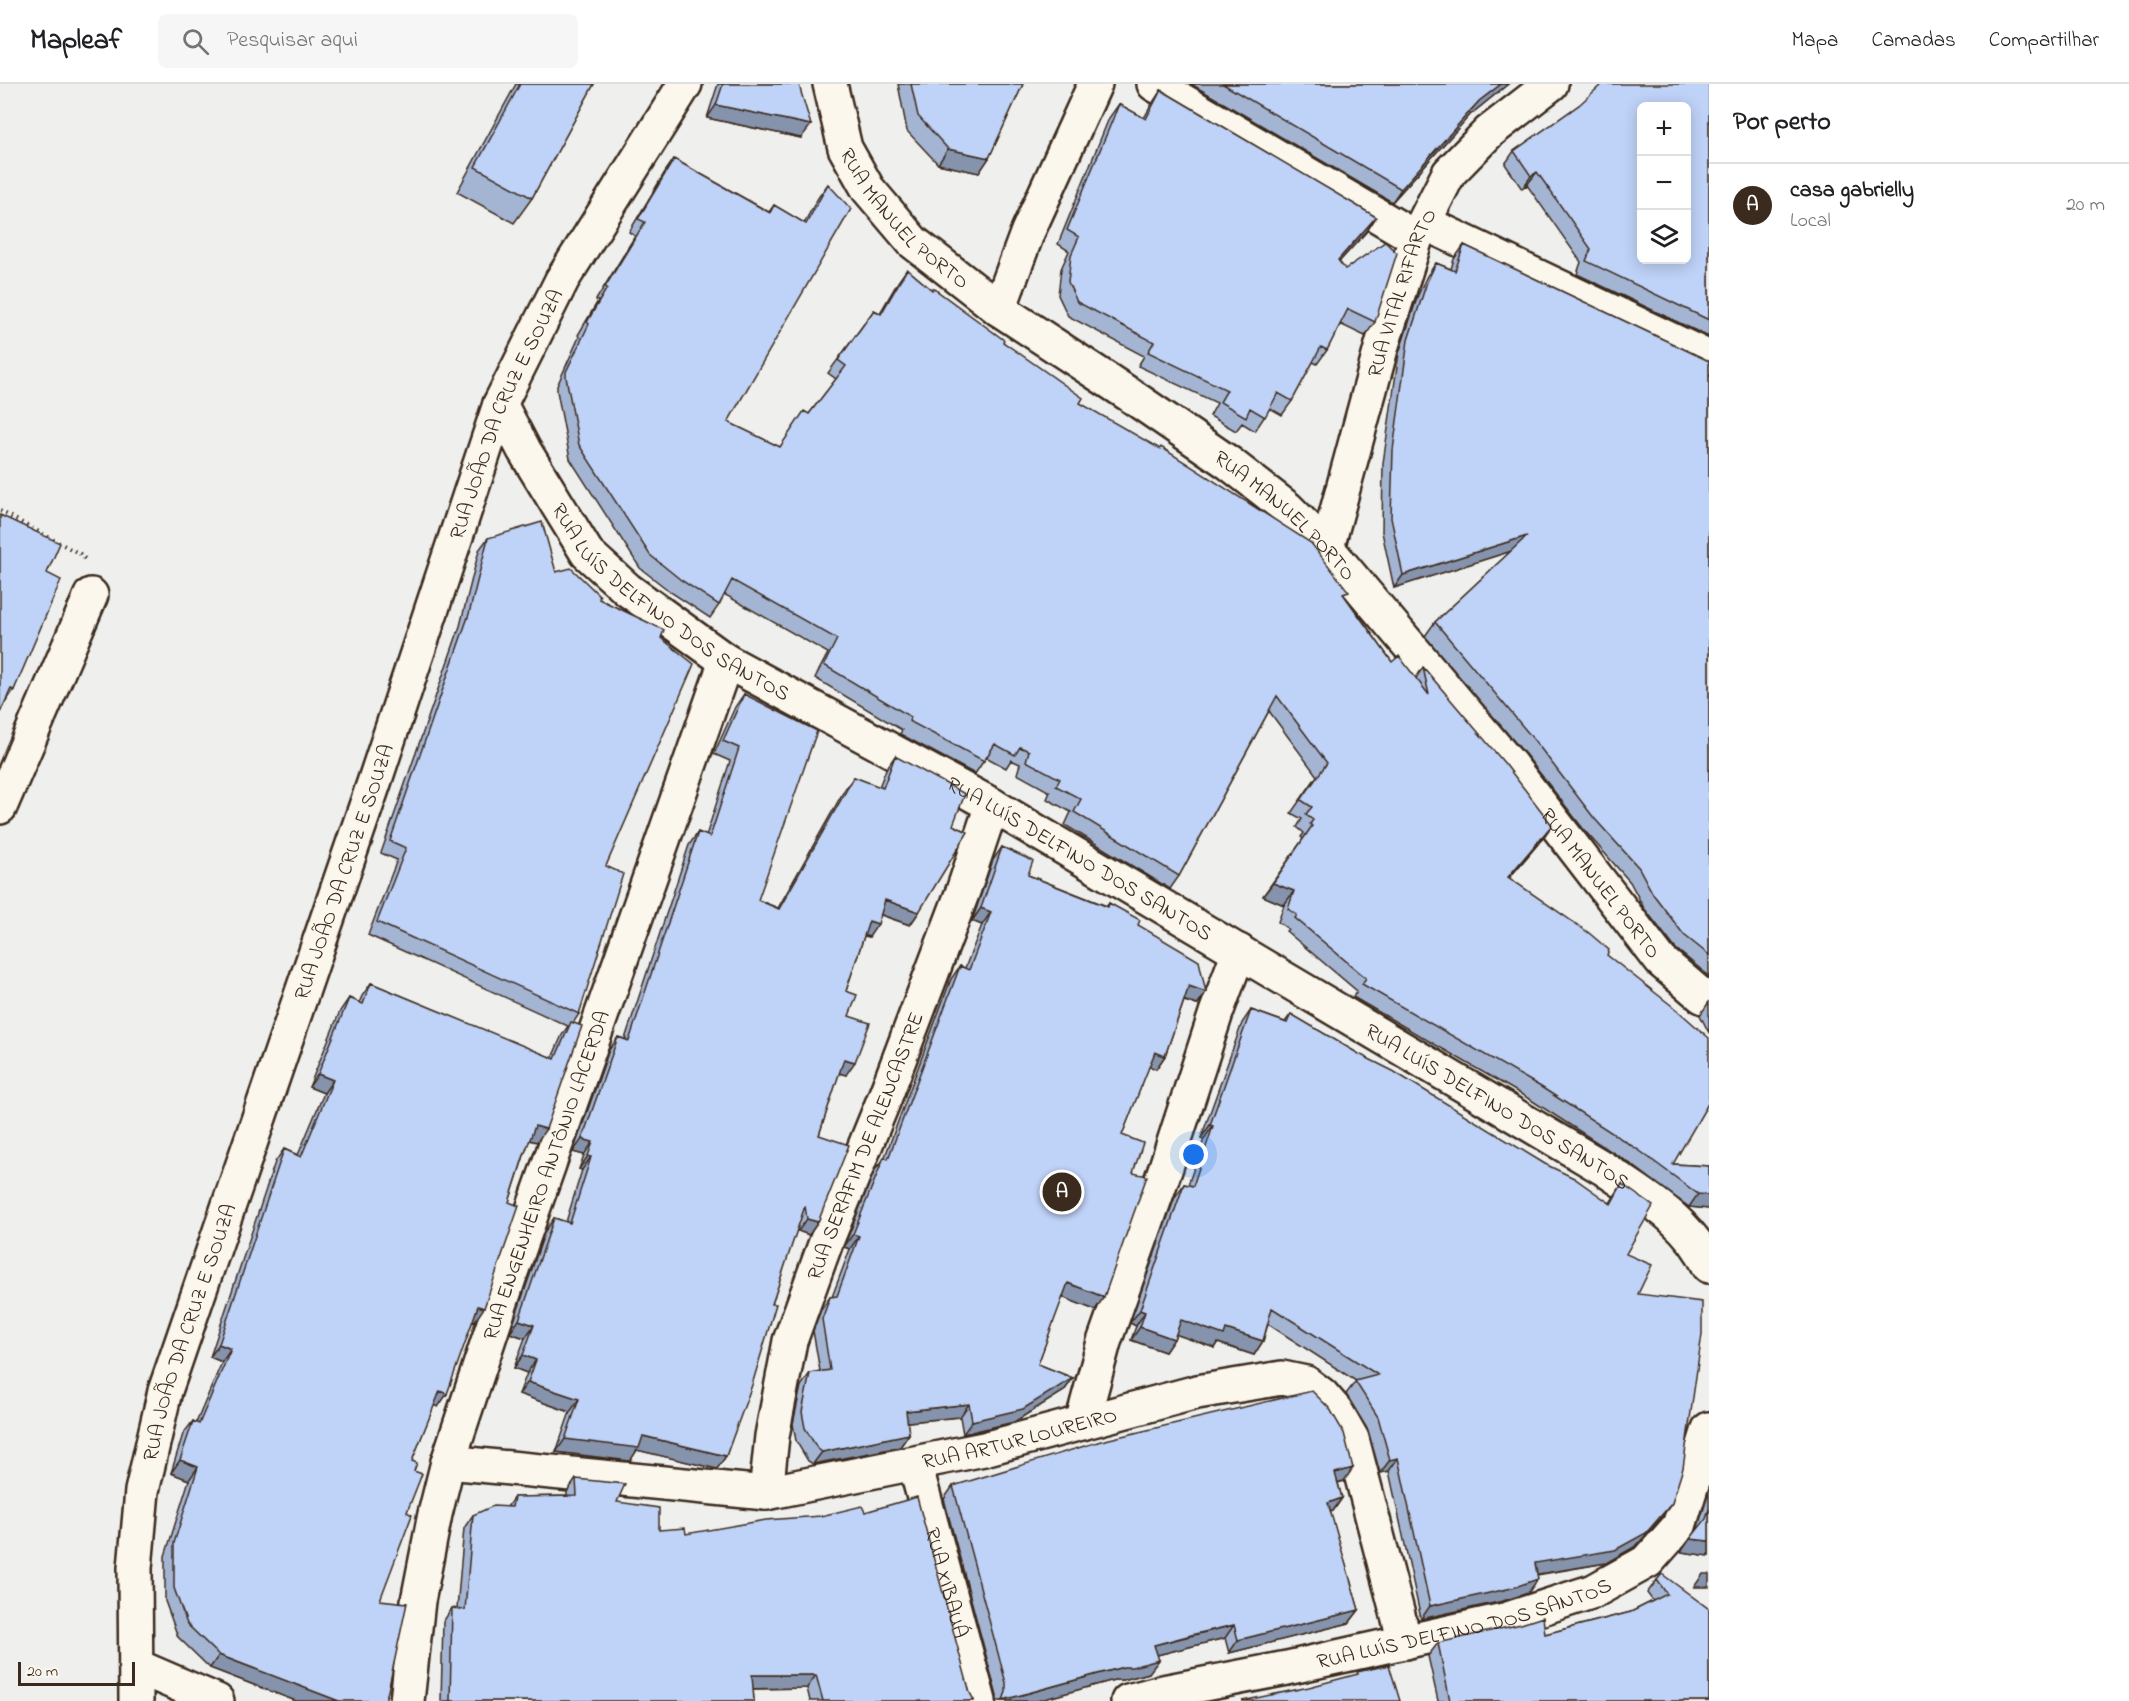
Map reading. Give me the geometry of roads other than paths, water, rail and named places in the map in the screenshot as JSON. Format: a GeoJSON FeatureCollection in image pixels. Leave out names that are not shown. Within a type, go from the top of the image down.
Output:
{"type":"FeatureCollection","features":[{"type":"Feature","properties":{"kind":"street","name":"RUA JOÃO DA CRUZ E SOUZA"},"geometry":{"type":"LineString","coordinates":[[136,1701],[135,1568],[142,1491],[165,1391],[374,783],[500,404],[562,280],[685,84]]}},
{"type":"Feature","properties":{"kind":"street","name":"RUA MANUEL PORTO"},"geometry":{"type":"LineString","coordinates":[[830,84],[845,148],[868,189],[913,242],[999,309],[1130,395],[1228,463],[1287,508],[1327,548],[1511,766],[1660,961],[1702,996],[1709,999]]}},
{"type":"Feature","properties":{"kind":"street"},"geometry":{"type":"LineString","coordinates":[[999,309],[1028,231],[1095,84]]}},
{"type":"Feature","properties":{"kind":"street"},"geometry":{"type":"LineString","coordinates":[[1154,84],[1420,231],[1709,358]]}},
{"type":"Feature","properties":{"kind":"street","name":"RUA VITAL RIFARTO"},"geometry":{"type":"LineString","coordinates":[[1327,548],[1382,345],[1420,231],[1449,173],[1489,132],[1551,84]]}},
{"type":"Feature","properties":{"kind":"street","name":"RUA LUÍS DELFINO DOS SANTOS"},"geometry":{"type":"LineString","coordinates":[[500,404],[587,553],[628,590],[726,661],[993,805],[1603,1168],[1674,1218],[1703,1252],[1709,1266]]}},
{"type":"Feature","properties":{"kind":"street"},"geometry":{"type":"LineString","coordinates":[[0,807],[91,595]]}},
{"type":"Feature","properties":{"kind":"street","name":"RUA ENGENHEIRO ANTÔNIO LACERDA"},"geometry":{"type":"LineString","coordinates":[[407,1701],[418,1601],[448,1462],[557,1141],[726,661]]}},
{"type":"Feature","properties":{"kind":"street","name":"RUA SERAFIM DE ALENCASTRE"},"geometry":{"type":"LineString","coordinates":[[766,1493],[772,1436],[790,1341],[826,1242],[883,1102],[963,891],[993,805]]}},
{"type":"Feature","properties":{"kind":"street"},"geometry":{"type":"LineString","coordinates":[[1082,1423],[1104,1342],[1239,951]]}},
{"type":"Feature","properties":{"kind":"street","name":"RUA ARTUR LOUREIRO"},"geometry":{"type":"LineString","coordinates":[[448,1462],[766,1493],[984,1449],[1197,1392],[1282,1377],[1306,1383],[1322,1395],[1336,1411],[1353,1439],[1405,1642]]}},
{"type":"Feature","properties":{"kind":"street","name":"RUA LUÍS DELFINO DOS SANTOS"},"geometry":{"type":"LineString","coordinates":[[1128,1701],[1508,1619],[1594,1592],[1648,1561],[1679,1526],[1709,1429]]}},
{"type":"Feature","properties":{"kind":"street","name":"RUA XIBAUÁ"},"geometry":{"type":"LineString","coordinates":[[915,1464],[979,1701]]}},
{"type":"Feature","properties":{"kind":"street"},"geometry":{"type":"LineString","coordinates":[[136,1666],[217,1701]]}},
{"type":"Feature","properties":{"kind":"place","name":"casa gabrielly"},"geometry":{"type":"Point","coordinates":[1062,1192]}}]}
